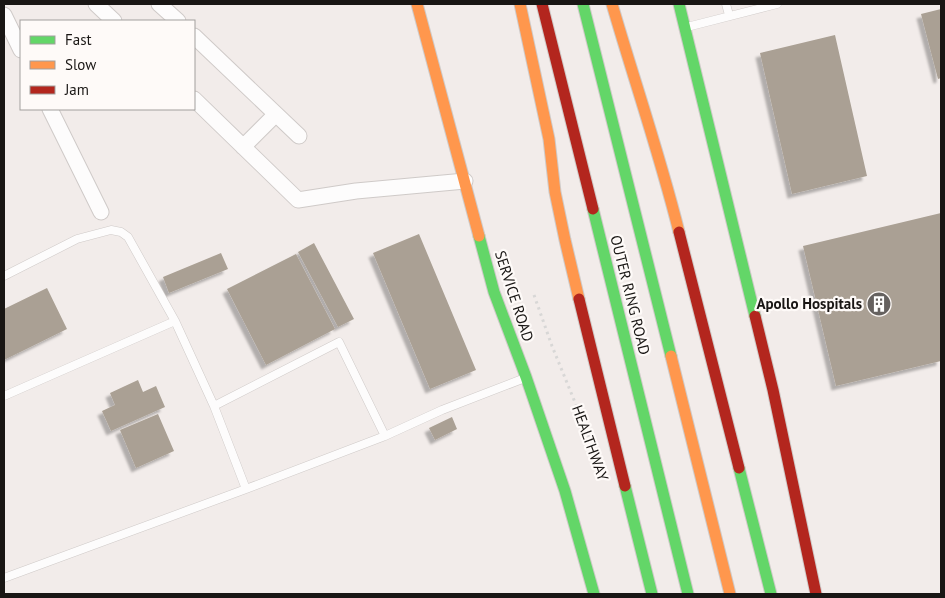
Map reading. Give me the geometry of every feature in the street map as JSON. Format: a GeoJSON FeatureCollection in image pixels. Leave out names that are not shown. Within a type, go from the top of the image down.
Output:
{"type":"FeatureCollection","features":[{"type":"Feature","properties":{"kind":"main road","name":"SERVICE ROAD"},"geometry":{"type":"LineString","coordinates":[[417,4],[494,292],[565,491],[594,594]]}},
{"type":"Feature","properties":{"kind":"main road"},"geometry":{"type":"LineString","coordinates":[[520,4],[549,139],[555,192],[565,240],[652,594]]}},
{"type":"Feature","properties":{"kind":"main road","name":"OUTER RING ROAD"},"geometry":{"type":"LineString","coordinates":[[542,4],[688,594]]}},
{"type":"Feature","properties":{"kind":"main road","name":"OUTER RING ROAD"},"geometry":{"type":"LineString","coordinates":[[583,4],[730,594]]}},
{"type":"Feature","properties":{"kind":"main road"},"geometry":{"type":"LineString","coordinates":[[612,4],[668,187],[771,594]]}},
{"type":"Feature","properties":{"kind":"main road"},"geometry":{"type":"LineString","coordinates":[[679,4],[773,390],[816,594]]}},
{"type":"Feature","properties":{"kind":"street"},"geometry":{"type":"LineString","coordinates":[[96,4],[113,20]]}},
{"type":"Feature","properties":{"kind":"street"},"geometry":{"type":"LineString","coordinates":[[160,4],[177,20]]}},
{"type":"Feature","properties":{"kind":"street"},"geometry":{"type":"LineString","coordinates":[[4,15],[20,48]]}},
{"type":"Feature","properties":{"kind":"street"},"geometry":{"type":"LineString","coordinates":[[195,37],[299,136]]}},
{"type":"Feature","properties":{"kind":"street"},"geometry":{"type":"LineString","coordinates":[[195,100],[298,200],[356,191],[464,181]]}},
{"type":"Feature","properties":{"kind":"street"},"geometry":{"type":"LineString","coordinates":[[50,110],[101,212]]}},
{"type":"Feature","properties":{"kind":"street"},"geometry":{"type":"LineString","coordinates":[[243,146],[276,114]]}},
{"type":"Feature","properties":{"kind":"lane"},"geometry":{"type":"LineString","coordinates":[[726,4],[729,16]]}},
{"type":"Feature","properties":{"kind":"lane"},"geometry":{"type":"LineString","coordinates":[[684,27],[777,4]]}},
{"type":"Feature","properties":{"kind":"lane"},"geometry":{"type":"LineString","coordinates":[[4,276],[77,239],[110,230],[121,232],[128,237],[175,321],[214,406],[246,489]]}},
{"type":"Feature","properties":{"kind":"lane"},"geometry":{"type":"LineString","coordinates":[[4,396],[175,321]]}},
{"type":"Feature","properties":{"kind":"lane"},"geometry":{"type":"LineString","coordinates":[[214,406],[339,342],[385,436]]}},
{"type":"Feature","properties":{"kind":"lane"},"geometry":{"type":"LineString","coordinates":[[4,578],[385,436],[442,410],[526,378]]}},
{"type":"Feature","properties":{"kind":"path","name":"HEALTHWAY"},"geometry":{"type":"LineString","coordinates":[[534,295],[592,444]]}},
{"type":"Feature","properties":{"kind":"building"},"geometry":{"type":"Polygon","coordinates":[[[941,9],[941,78],[938,79],[921,14],[941,9]]]}},
{"type":"Feature","properties":{"kind":"building"},"geometry":{"type":"Polygon","coordinates":[[[835,35],[867,176],[792,194],[760,53],[835,35]]]}},
{"type":"Feature","properties":{"kind":"building","name":"Apollo Hospitals"},"geometry":{"type":"Polygon","coordinates":[[[941,213],[941,361],[836,386],[803,246],[941,213]]]}},
{"type":"Feature","properties":{"kind":"building"},"geometry":{"type":"Polygon","coordinates":[[[419,234],[476,370],[430,389],[373,253],[419,234]]]}},
{"type":"Feature","properties":{"kind":"building"},"geometry":{"type":"Polygon","coordinates":[[[314,243],[354,319],[338,327],[298,252],[314,243]]]}},
{"type":"Feature","properties":{"kind":"building"},"geometry":{"type":"Polygon","coordinates":[[[221,253],[228,269],[169,293],[163,277],[221,253]]]}},
{"type":"Feature","properties":{"kind":"building"},"geometry":{"type":"Polygon","coordinates":[[[296,254],[335,329],[266,365],[227,289],[296,254]]]}},
{"type":"Feature","properties":{"kind":"building"},"geometry":{"type":"Polygon","coordinates":[[[47,288],[67,329],[4,360],[4,309],[47,288]]]}},
{"type":"Feature","properties":{"kind":"building"},"geometry":{"type":"Polygon","coordinates":[[[138,380],[143,392],[156,386],[165,407],[111,431],[102,411],[115,405],[110,393],[138,380]]]}},
{"type":"Feature","properties":{"kind":"building"},"geometry":{"type":"Polygon","coordinates":[[[158,414],[174,451],[136,468],[120,430],[158,414]]]}},
{"type":"Feature","properties":{"kind":"building"},"geometry":{"type":"Polygon","coordinates":[[[452,417],[457,429],[435,440],[429,428],[452,417]]]}},
{"type":"Feature","properties":{"kind":"traffic: fast"},"geometry":{"type":"LineString","coordinates":[[583,4],[671,356]]}},
{"type":"Feature","properties":{"kind":"traffic: fast"},"geometry":{"type":"LineString","coordinates":[[679,4],[755,316]]}},
{"type":"Feature","properties":{"kind":"traffic: fast"},"geometry":{"type":"LineString","coordinates":[[593,209],[688,594]]}},
{"type":"Feature","properties":{"kind":"traffic: fast"},"geometry":{"type":"LineString","coordinates":[[479,236],[494,292],[526,377],[565,491],[594,594]]}},
{"type":"Feature","properties":{"kind":"traffic: fast"},"geometry":{"type":"LineString","coordinates":[[739,468],[771,594]]}},
{"type":"Feature","properties":{"kind":"traffic: fast"},"geometry":{"type":"LineString","coordinates":[[625,486],[652,594]]}},
{"type":"Feature","properties":{"kind":"traffic: slow"},"geometry":{"type":"LineString","coordinates":[[417,4],[479,236]]}},
{"type":"Feature","properties":{"kind":"traffic: slow"},"geometry":{"type":"LineString","coordinates":[[520,4],[549,139],[555,192],[579,299]]}},
{"type":"Feature","properties":{"kind":"traffic: slow"},"geometry":{"type":"LineString","coordinates":[[612,4],[679,232]]}},
{"type":"Feature","properties":{"kind":"traffic: slow"},"geometry":{"type":"LineString","coordinates":[[671,356],[730,594]]}},
{"type":"Feature","properties":{"kind":"traffic: jam"},"geometry":{"type":"LineString","coordinates":[[542,4],[593,209]]}},
{"type":"Feature","properties":{"kind":"traffic: jam"},"geometry":{"type":"LineString","coordinates":[[679,232],[739,468]]}},
{"type":"Feature","properties":{"kind":"traffic: jam"},"geometry":{"type":"LineString","coordinates":[[579,299],[625,486]]}},
{"type":"Feature","properties":{"kind":"traffic: jam"},"geometry":{"type":"LineString","coordinates":[[755,316],[773,390],[816,594]]}},
{"type":"Feature","properties":{"kind":"place","name":"Apollo Hospitals"},"geometry":{"type":"Point","coordinates":[879,304]}}]}
